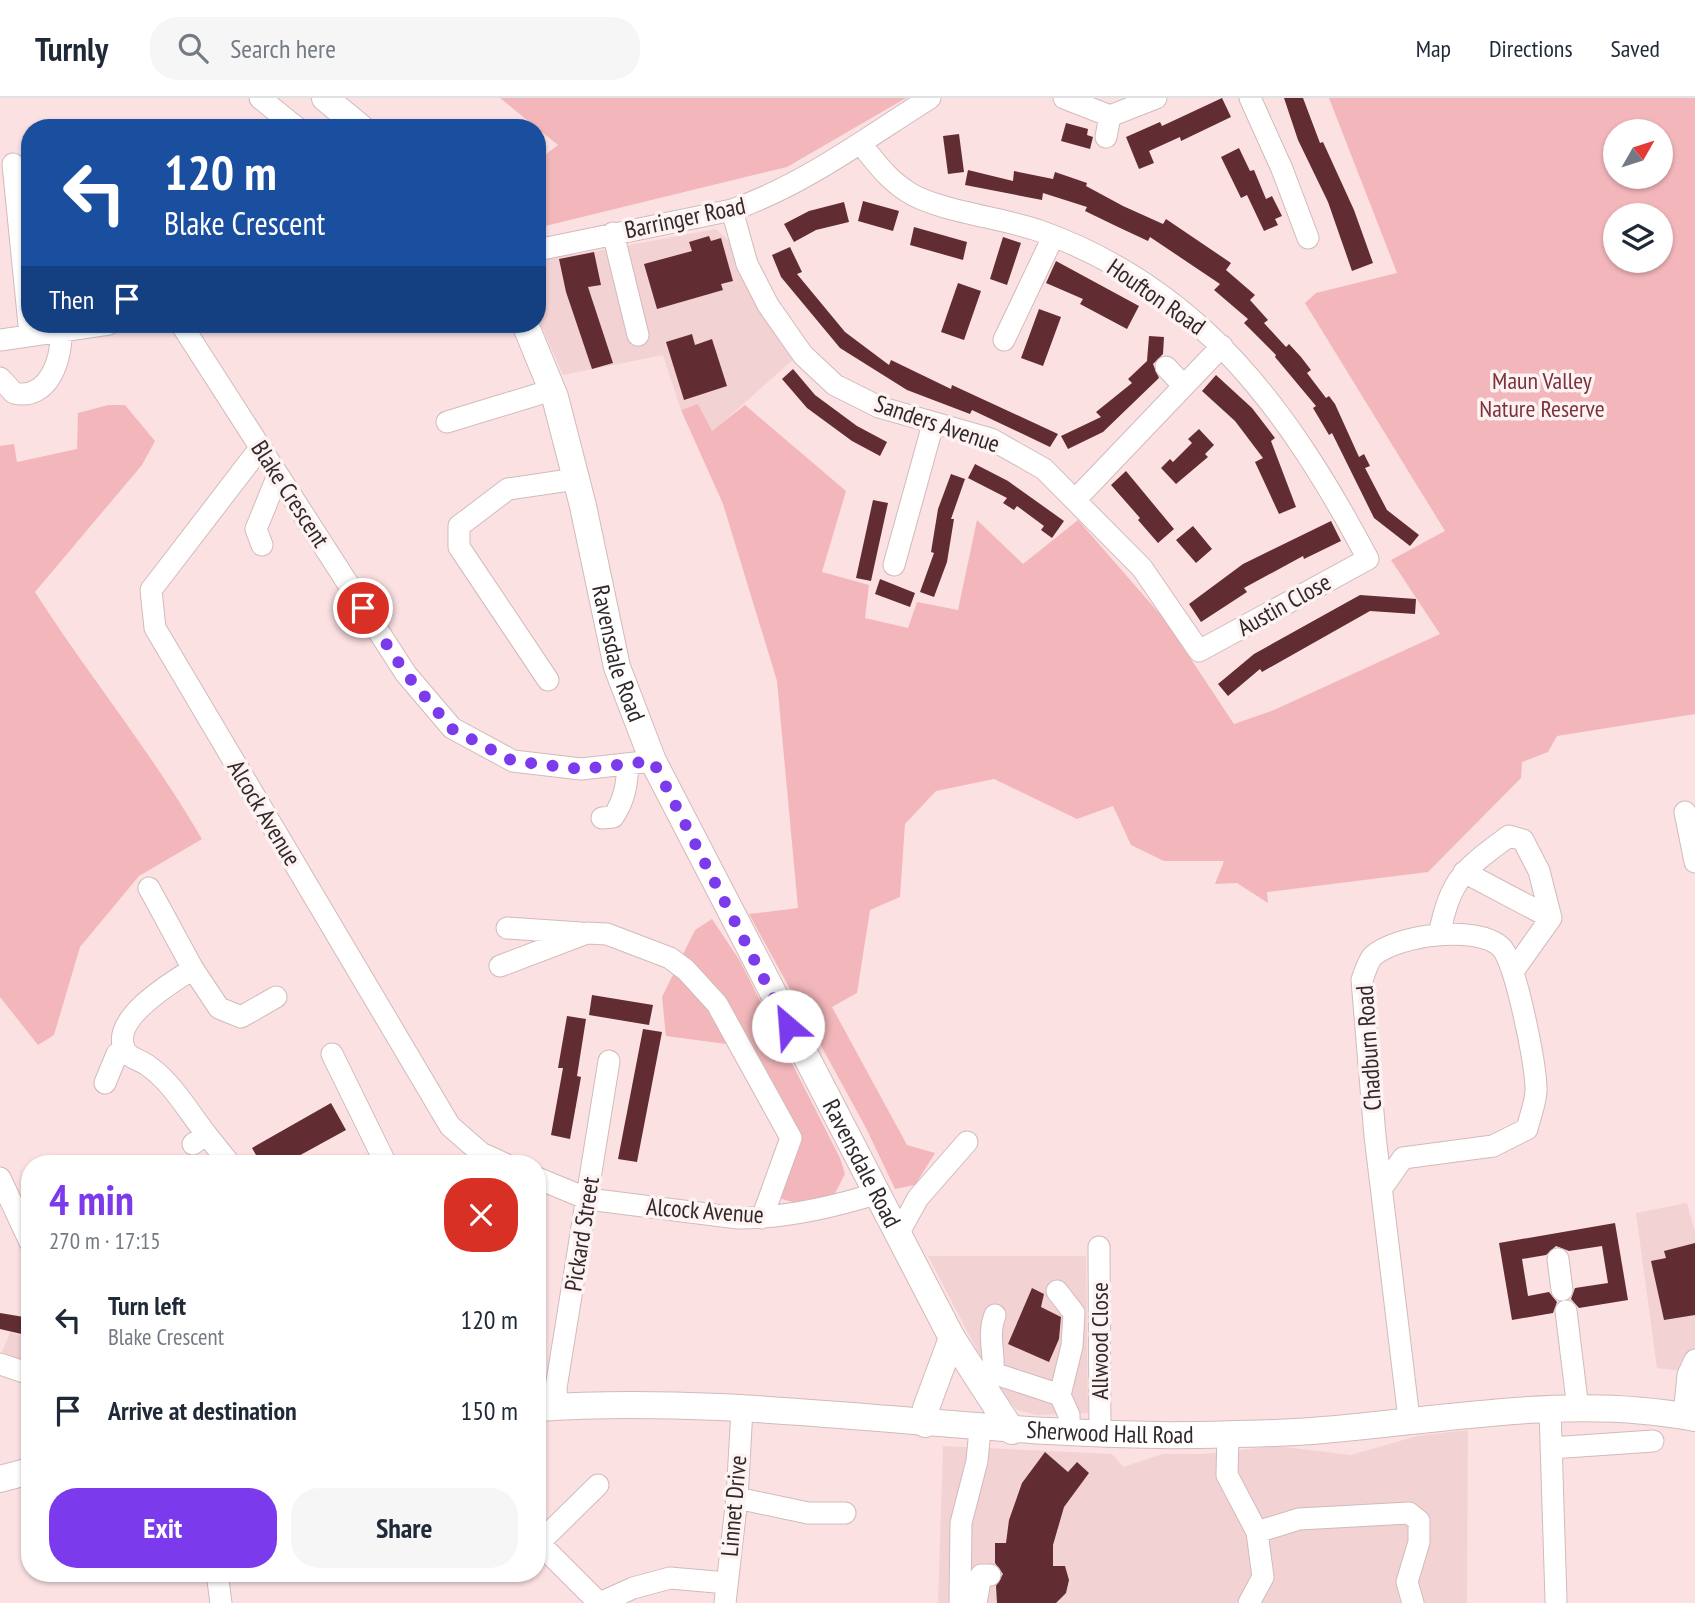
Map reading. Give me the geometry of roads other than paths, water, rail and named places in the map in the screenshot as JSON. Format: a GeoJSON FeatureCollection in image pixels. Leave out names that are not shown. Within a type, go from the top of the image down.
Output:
{"type":"FeatureCollection","features":[{"type":"Feature","properties":{"kind":"main road"},"geometry":{"type":"LineString","coordinates":[[325,98],[350,119]]}},
{"type":"Feature","properties":{"kind":"main road","name":"Ravensdale Road"},"geometry":{"type":"LineString","coordinates":[[529,333],[552,390],[576,479],[641,763],[952,1338],[986,1382],[1012,1430]]}},
{"type":"Feature","properties":{"kind":"main road"},"geometry":{"type":"LineString","coordinates":[[925,1424],[926,1408],[952,1338]]}},
{"type":"Feature","properties":{"kind":"main road"},"geometry":{"type":"LineString","coordinates":[[980,1429],[986,1382]]}},
{"type":"Feature","properties":{"kind":"main road","name":"Sherwood Hall Road"},"geometry":{"type":"LineString","coordinates":[[547,1407],[612,1404],[742,1409],[980,1429],[1100,1435],[1322,1431],[1409,1419],[1578,1409],[1689,1416]]}},
{"type":"Feature","properties":{"kind":"main road"},"geometry":{"type":"LineString","coordinates":[[0,1479],[21,1473]]}},
{"type":"Feature","properties":{"kind":"street"},"geometry":{"type":"LineString","coordinates":[[260,98],[286,119]]}},
{"type":"Feature","properties":{"kind":"street","name":"Barringer Road"},"geometry":{"type":"LineString","coordinates":[[546,248],[732,210],[799,180],[930,98]]}},
{"type":"Feature","properties":{"kind":"street"},"geometry":{"type":"LineString","coordinates":[[1074,101],[1108,127],[1156,98]]}},
{"type":"Feature","properties":{"kind":"street"},"geometry":{"type":"LineString","coordinates":[[1250,98],[1299,230]]}},
{"type":"Feature","properties":{"kind":"street","name":"Houfton Road"},"geometry":{"type":"LineString","coordinates":[[860,143],[887,176],[908,193],[1053,237],[1114,263],[1175,306],[1222,346],[1267,394],[1328,483],[1368,559]]}},
{"type":"Feature","properties":{"kind":"street"},"geometry":{"type":"LineString","coordinates":[[14,164],[21,239]]}},
{"type":"Feature","properties":{"kind":"street","name":"Sanders Avenue"},"geometry":{"type":"LineString","coordinates":[[732,210],[747,264],[768,305],[803,355],[835,385],[879,407],[991,439],[1044,469],[1142,568],[1199,652]]}},
{"type":"Feature","properties":{"kind":"street"},"geometry":{"type":"LineString","coordinates":[[613,233],[638,335]]}},
{"type":"Feature","properties":{"kind":"street"},"geometry":{"type":"LineString","coordinates":[[1004,340],[1053,237]]}},
{"type":"Feature","properties":{"kind":"street"},"geometry":{"type":"LineString","coordinates":[[0,341],[46,333]]}},
{"type":"Feature","properties":{"kind":"street"},"geometry":{"type":"LineString","coordinates":[[0,377],[14,393],[29,394],[40,389],[57,362],[62,346],[61,333]]}},
{"type":"Feature","properties":{"kind":"street","name":"Blake Crescent"},"geometry":{"type":"LineString","coordinates":[[187,333],[406,674],[452,729],[513,761],[581,769],[641,763]]}},
{"type":"Feature","properties":{"kind":"street"},"geometry":{"type":"LineString","coordinates":[[1076,499],[1222,346]]}},
{"type":"Feature","properties":{"kind":"street"},"geometry":{"type":"LineString","coordinates":[[1166,367],[1183,385]]}},
{"type":"Feature","properties":{"kind":"street"},"geometry":{"type":"LineString","coordinates":[[447,422],[552,390]]}},
{"type":"Feature","properties":{"kind":"street"},"geometry":{"type":"LineString","coordinates":[[894,565],[933,424]]}},
{"type":"Feature","properties":{"kind":"street","name":"Alcock Avenue"},"geometry":{"type":"LineString","coordinates":[[260,448],[151,590],[155,628],[450,1126],[485,1155]]}},
{"type":"Feature","properties":{"kind":"street"},"geometry":{"type":"LineString","coordinates":[[261,545],[256,529],[278,475]]}},
{"type":"Feature","properties":{"kind":"street"},"geometry":{"type":"LineString","coordinates":[[548,680],[459,547],[459,526],[508,489],[576,479]]}},
{"type":"Feature","properties":{"kind":"street","name":"Austin Close"},"geometry":{"type":"LineString","coordinates":[[1199,652],[1368,559]]}},
{"type":"Feature","properties":{"kind":"street"},"geometry":{"type":"LineString","coordinates":[[602,818],[614,817],[641,763]]}},
{"type":"Feature","properties":{"kind":"street"},"geometry":{"type":"LineString","coordinates":[[1685,812],[1695,862]]}},
{"type":"Feature","properties":{"kind":"street"},"geometry":{"type":"LineString","coordinates":[[1382,1188],[1403,1158],[1493,1146],[1527,1129],[1536,1089],[1514,970],[1551,918],[1539,870],[1523,840],[1509,836],[1464,872],[1454,884],[1446,901],[1439,935]]}},
{"type":"Feature","properties":{"kind":"street"},"geometry":{"type":"LineString","coordinates":[[1464,872],[1551,918]]}},
{"type":"Feature","properties":{"kind":"street"},"geometry":{"type":"LineString","coordinates":[[149,888],[193,969],[219,1008],[240,1017],[276,997]]}},
{"type":"Feature","properties":{"kind":"street"},"geometry":{"type":"LineString","coordinates":[[507,928],[607,934],[670,958],[686,970],[717,1004],[791,1138],[762,1218]]}},
{"type":"Feature","properties":{"kind":"street"},"geometry":{"type":"LineString","coordinates":[[500,967],[587,933]]}},
{"type":"Feature","properties":{"kind":"street","name":"Chadburn Road"},"geometry":{"type":"LineString","coordinates":[[1409,1419],[1375,1136],[1362,979],[1371,957],[1396,941],[1439,935],[1474,936],[1500,947],[1514,970]]}},
{"type":"Feature","properties":{"kind":"street"},"geometry":{"type":"LineString","coordinates":[[125,1050],[125,1033],[138,1009],[152,995],[193,969]]}},
{"type":"Feature","properties":{"kind":"street"},"geometry":{"type":"LineString","coordinates":[[105,1083],[117,1054],[125,1050]]}},
{"type":"Feature","properties":{"kind":"street"},"geometry":{"type":"LineString","coordinates":[[125,1050],[148,1066],[170,1088],[200,1139],[219,1155]]}},
{"type":"Feature","properties":{"kind":"street"},"geometry":{"type":"LineString","coordinates":[[332,1054],[382,1155]]}},
{"type":"Feature","properties":{"kind":"street","name":"Pickard Street"},"geometry":{"type":"LineString","coordinates":[[547,1407],[556,1388],[609,1062]]}},
{"type":"Feature","properties":{"kind":"street","name":"Chadburn Road"},"geometry":{"type":"LineString","coordinates":[[1375,1136],[1403,1158]]}},
{"type":"Feature","properties":{"kind":"street"},"geometry":{"type":"LineString","coordinates":[[897,1236],[918,1198],[967,1142]]}},
{"type":"Feature","properties":{"kind":"street"},"geometry":{"type":"LineString","coordinates":[[0,1178],[21,1223]]}},
{"type":"Feature","properties":{"kind":"street","name":"Alcock Avenue"},"geometry":{"type":"LineString","coordinates":[[546,1182],[588,1199],[697,1214],[762,1218],[833,1207],[874,1194]]}},
{"type":"Feature","properties":{"kind":"street","name":"Allwood Close"},"geometry":{"type":"LineString","coordinates":[[1099,1247],[1100,1435]]}},
{"type":"Feature","properties":{"kind":"street"},"geometry":{"type":"LineString","coordinates":[[1558,1259],[1578,1409]]}},
{"type":"Feature","properties":{"kind":"street"},"geometry":{"type":"LineString","coordinates":[[1057,1291],[1074,1313],[1072,1346],[1060,1395],[1069,1415],[1069,1432]]}},
{"type":"Feature","properties":{"kind":"street"},"geometry":{"type":"LineString","coordinates":[[995,1315],[989,1330],[994,1354],[986,1382],[1060,1395]]}},
{"type":"Feature","properties":{"kind":"street"},"geometry":{"type":"LineString","coordinates":[[1689,1416],[1688,1374],[1695,1360]]}},
{"type":"Feature","properties":{"kind":"street"},"geometry":{"type":"LineString","coordinates":[[0,1364],[21,1371]]}},
{"type":"Feature","properties":{"kind":"street","name":"Linnet Drive"},"geometry":{"type":"LineString","coordinates":[[726,1593],[737,1498],[742,1409]]}},
{"type":"Feature","properties":{"kind":"street"},"geometry":{"type":"LineString","coordinates":[[1550,1410],[1562,1585]]}},
{"type":"Feature","properties":{"kind":"street"},"geometry":{"type":"LineString","coordinates":[[960,1603],[961,1523],[977,1461],[980,1429]]}},
{"type":"Feature","properties":{"kind":"street"},"geometry":{"type":"LineString","coordinates":[[1228,1434],[1227,1475],[1257,1532],[1263,1577],[1249,1603]]}},
{"type":"Feature","properties":{"kind":"street"},"geometry":{"type":"LineString","coordinates":[[1551,1448],[1632,1449],[1653,1441]]}},
{"type":"Feature","properties":{"kind":"street"},"geometry":{"type":"LineString","coordinates":[[546,1534],[598,1485]]}},
{"type":"Feature","properties":{"kind":"street"},"geometry":{"type":"LineString","coordinates":[[737,1498],[808,1513],[847,1510]]}},
{"type":"Feature","properties":{"kind":"street"},"geometry":{"type":"LineString","coordinates":[[1257,1532],[1299,1519],[1409,1513],[1419,1521],[1419,1542],[1407,1582],[1413,1603]]}},
{"type":"Feature","properties":{"kind":"street"},"geometry":{"type":"LineString","coordinates":[[546,1550],[600,1603],[633,1588],[670,1578],[726,1593]]}},
{"type":"Feature","properties":{"kind":"street"},"geometry":{"type":"LineString","coordinates":[[976,1603],[981,1575],[990,1575]]}},
{"type":"Feature","properties":{"kind":"street"},"geometry":{"type":"LineString","coordinates":[[218,1582],[221,1603]]}},
{"type":"Feature","properties":{"kind":"park label","name":"Maun Valley Nature Reserve"},"geometry":{"type":"Point","coordinates":[1542,395]}}]}
